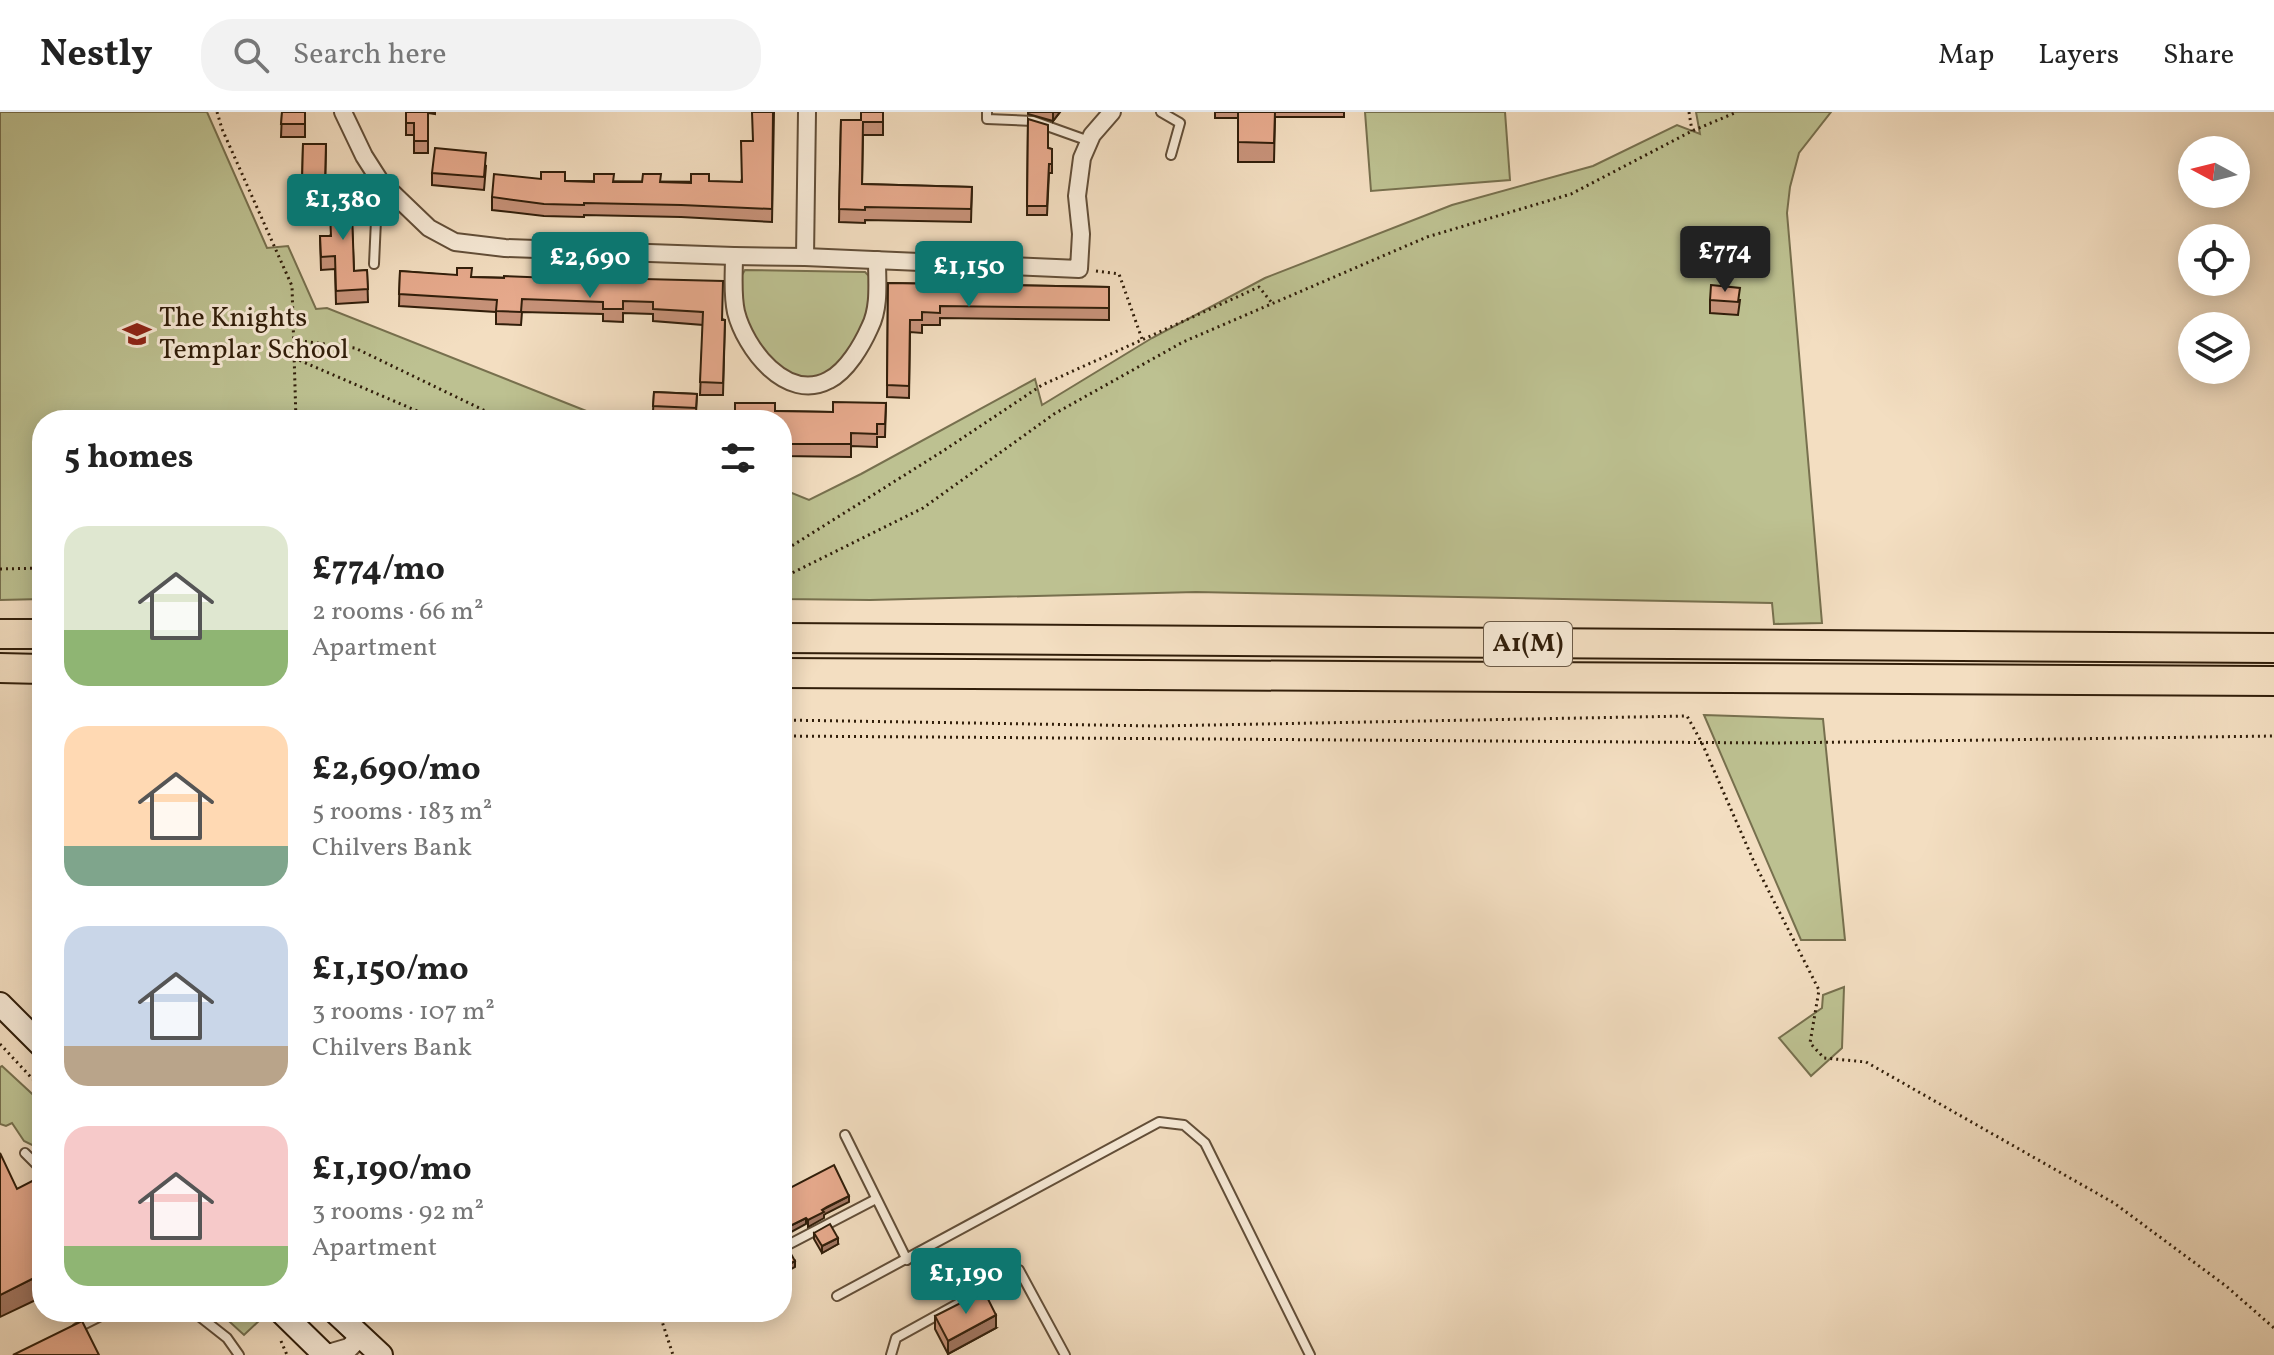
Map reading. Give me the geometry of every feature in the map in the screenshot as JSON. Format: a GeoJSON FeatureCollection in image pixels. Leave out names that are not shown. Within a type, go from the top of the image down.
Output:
{"type":"FeatureCollection","features":[{"type":"Feature","properties":{"kind":"highway"},"geometry":{"type":"LineString","coordinates":[[0,634],[32,634]]}},
{"type":"Feature","properties":{"kind":"highway","name":"A1(M)"},"geometry":{"type":"LineString","coordinates":[[792,638],[2274,648]]}},
{"type":"Feature","properties":{"kind":"highway"},"geometry":{"type":"LineString","coordinates":[[0,668],[32,669]]}},
{"type":"Feature","properties":{"kind":"highway","name":"A1(M)"},"geometry":{"type":"LineString","coordinates":[[792,673],[2274,681]]}},
{"type":"Feature","properties":{"kind":"main road"},"geometry":{"type":"LineString","coordinates":[[0,1004],[32,1036]]}},
{"type":"Feature","properties":{"kind":"main road"},"geometry":{"type":"LineString","coordinates":[[291,1322],[325,1355]]}},
{"type":"Feature","properties":{"kind":"main road"},"geometry":{"type":"LineString","coordinates":[[340,1322],[353,1346],[381,1355]]}},
{"type":"Feature","properties":{"kind":"street"},"geometry":{"type":"LineString","coordinates":[[343,112],[380,181],[429,228],[455,242],[505,248],[1079,269],[1081,234],[1077,196],[1082,158],[1089,142],[1112,112]]}},
{"type":"Feature","properties":{"kind":"street"},"geometry":{"type":"LineString","coordinates":[[805,257],[807,112]]}},
{"type":"Feature","properties":{"kind":"street"},"geometry":{"type":"LineString","coordinates":[[734,256],[736,314],[754,349],[768,367],[784,380],[811,385],[831,379],[840,372],[870,328],[876,311],[877,260]]}},
{"type":"Feature","properties":{"kind":"street"},"geometry":{"type":"LineString","coordinates":[[325,1355],[353,1346]]}},
{"type":"Feature","properties":{"kind":"lane"},"geometry":{"type":"LineString","coordinates":[[987,112],[987,119],[1033,121],[1089,142]]}},
{"type":"Feature","properties":{"kind":"lane"},"geometry":{"type":"LineString","coordinates":[[1161,112],[1180,123],[1171,155]]}},
{"type":"Feature","properties":{"kind":"lane"},"geometry":{"type":"LineString","coordinates":[[374,264],[380,181]]}},
{"type":"Feature","properties":{"kind":"lane"},"geometry":{"type":"LineString","coordinates":[[837,1296],[1159,1122],[1184,1125],[1205,1143],[1310,1355]]}},
{"type":"Feature","properties":{"kind":"lane"},"geometry":{"type":"LineString","coordinates":[[845,1135],[907,1260]]}},
{"type":"Feature","properties":{"kind":"lane"},"geometry":{"type":"LineString","coordinates":[[25,1153],[32,1160]]}},
{"type":"Feature","properties":{"kind":"lane"},"geometry":{"type":"LineString","coordinates":[[792,1243],[876,1199]]}},
{"type":"Feature","properties":{"kind":"lane"},"geometry":{"type":"LineString","coordinates":[[891,1355],[896,1338],[1019,1270],[1065,1355]]}},
{"type":"Feature","properties":{"kind":"lane"},"geometry":{"type":"LineString","coordinates":[[66,1334],[89,1322]]}},
{"type":"Feature","properties":{"kind":"lane"},"geometry":{"type":"LineString","coordinates":[[207,1322],[227,1338],[239,1355]]}},
{"type":"Feature","properties":{"kind":"path"},"geometry":{"type":"LineString","coordinates":[[217,112],[292,286],[296,410]]}},
{"type":"Feature","properties":{"kind":"path"},"geometry":{"type":"LineString","coordinates":[[1689,112],[1692,131]]}},
{"type":"Feature","properties":{"kind":"path"},"geometry":{"type":"LineString","coordinates":[[792,573],[923,508],[1054,414],[1183,342],[1427,237],[1571,194],[1692,131],[1737,112]]}},
{"type":"Feature","properties":{"kind":"path"},"geometry":{"type":"LineString","coordinates":[[1079,269],[1119,274],[1142,339]]}},
{"type":"Feature","properties":{"kind":"path"},"geometry":{"type":"LineString","coordinates":[[792,546],[1042,385],[1259,287],[1272,303]]}},
{"type":"Feature","properties":{"kind":"path"},"geometry":{"type":"LineString","coordinates":[[293,340],[355,348],[483,410]]}},
{"type":"Feature","properties":{"kind":"path"},"geometry":{"type":"LineString","coordinates":[[294,358],[415,410]]}},
{"type":"Feature","properties":{"kind":"path"},"geometry":{"type":"LineString","coordinates":[[0,569],[32,568]]}},
{"type":"Feature","properties":{"kind":"path"},"geometry":{"type":"LineString","coordinates":[[792,720],[1157,726],[1687,716],[1754,862],[1819,990],[1810,1043],[1824,1058],[1866,1062],[2114,1203],[2226,1286],[2274,1328]]}},
{"type":"Feature","properties":{"kind":"path"},"geometry":{"type":"LineString","coordinates":[[792,736],[1702,743],[2274,736]]}},
{"type":"Feature","properties":{"kind":"path"},"geometry":{"type":"LineString","coordinates":[[0,1044],[32,1078]]}},
{"type":"Feature","properties":{"kind":"path"},"geometry":{"type":"LineString","coordinates":[[662,1322],[673,1355]]}},
{"type":"Feature","properties":{"kind":"green space","name":"The Knights Templar School"},"geometry":{"type":"Polygon","coordinates":[[[0,112],[207,112],[267,248],[288,246],[316,309],[327,308],[584,410],[32,410],[32,599],[0,600],[0,112]]]}},
{"type":"Feature","properties":{"kind":"green space"},"geometry":{"type":"Polygon","coordinates":[[[1365,112],[1505,112],[1510,180],[1371,191],[1365,112]]]}},
{"type":"Feature","properties":{"kind":"green space"},"geometry":{"type":"Polygon","coordinates":[[[1696,112],[1831,112],[1799,153],[1787,213],[1822,623],[1774,624],[1772,603],[1196,592],[792,599],[792,493],[809,500],[1035,379],[1042,405],[1152,338],[1265,278],[1452,205],[1593,166],[1677,125],[1700,134],[1696,112]]]}},
{"type":"Feature","properties":{"kind":"green space"},"geometry":{"type":"Polygon","coordinates":[[[745,270],[865,272],[869,276],[872,284],[868,322],[837,370],[814,378],[801,378],[772,365],[742,318],[740,278],[745,270]]]}},
{"type":"Feature","properties":{"kind":"green space"},"geometry":{"type":"Polygon","coordinates":[[[1704,715],[1823,719],[1845,940],[1801,940],[1704,715]]]}},
{"type":"Feature","properties":{"kind":"green space"},"geometry":{"type":"Polygon","coordinates":[[[1844,987],[1842,1048],[1811,1076],[1779,1038],[1822,1008],[1823,995],[1844,987]]]}},
{"type":"Feature","properties":{"kind":"green space"},"geometry":{"type":"Polygon","coordinates":[[[0,1067],[32,1094],[32,1145],[24,1141],[12,1123],[6,1126],[0,1124],[0,1067]]]}},
{"type":"Feature","properties":{"kind":"green space"},"geometry":{"type":"Polygon","coordinates":[[[230,1322],[258,1322],[244,1335],[230,1322]]]}},
{"type":"Feature","properties":{"kind":"building"},"geometry":{"type":"Polygon","coordinates":[[[282,112],[305,112],[305,124],[281,124],[282,112]]]}},
{"type":"Feature","properties":{"kind":"building"},"geometry":{"type":"Polygon","coordinates":[[[406,112],[428,112],[428,141],[414,141],[414,123],[406,123],[406,112]]]}},
{"type":"Feature","properties":{"kind":"building"},"geometry":{"type":"Polygon","coordinates":[[[752,112],[773,112],[772,209],[544,204],[492,197],[494,174],[541,179],[541,172],[565,172],[565,181],[594,182],[594,174],[614,174],[613,182],[642,182],[643,174],[661,174],[660,182],[691,183],[691,174],[709,174],[709,181],[742,182],[741,141],[753,141],[752,112]]]}},
{"type":"Feature","properties":{"kind":"building"},"geometry":{"type":"Polygon","coordinates":[[[861,112],[883,112],[883,122],[863,122],[862,184],[972,187],[971,209],[839,209],[841,120],[861,120],[861,112]]]}},
{"type":"Feature","properties":{"kind":"building"},"geometry":{"type":"Polygon","coordinates":[[[1238,112],[1275,112],[1274,143],[1238,142],[1238,112]]]}},
{"type":"Feature","properties":{"kind":"building"},"geometry":{"type":"Polygon","coordinates":[[[1028,119],[1048,125],[1052,164],[1049,164],[1047,206],[1027,206],[1028,119]]]}},
{"type":"Feature","properties":{"kind":"building"},"geometry":{"type":"Polygon","coordinates":[[[303,144],[326,144],[325,181],[302,181],[303,144]]]}},
{"type":"Feature","properties":{"kind":"building"},"geometry":{"type":"Polygon","coordinates":[[[435,148],[486,153],[484,177],[432,173],[435,148]]]}},
{"type":"Feature","properties":{"kind":"building"},"geometry":{"type":"Polygon","coordinates":[[[354,189],[354,271],[367,270],[368,289],[336,291],[335,256],[321,257],[320,236],[331,236],[329,190],[354,189]]]}},
{"type":"Feature","properties":{"kind":"building"},"geometry":{"type":"Polygon","coordinates":[[[457,268],[472,268],[471,277],[723,281],[723,383],[700,382],[703,312],[653,309],[653,302],[623,301],[623,309],[603,309],[603,302],[522,299],[521,312],[496,311],[497,300],[399,294],[400,271],[457,275],[457,268]]]}},
{"type":"Feature","properties":{"kind":"building"},"geometry":{"type":"Polygon","coordinates":[[[888,283],[1109,287],[1109,308],[940,306],[940,313],[922,312],[922,320],[910,320],[909,386],[887,385],[888,283]]]}},
{"type":"Feature","properties":{"kind":"building"},"geometry":{"type":"Polygon","coordinates":[[[1711,285],[1740,288],[1738,302],[1710,300],[1711,285]]]}},
{"type":"Feature","properties":{"kind":"building"},"geometry":{"type":"Polygon","coordinates":[[[654,392],[697,394],[696,408],[653,406],[654,392]]]}},
{"type":"Feature","properties":{"kind":"building"},"geometry":{"type":"Polygon","coordinates":[[[833,402],[886,403],[885,424],[877,424],[877,434],[851,433],[851,444],[792,444],[792,411],[833,412],[833,402]]]}},
{"type":"Feature","properties":{"kind":"building"},"geometry":{"type":"Polygon","coordinates":[[[735,403],[775,403],[775,410],[735,410],[735,403]]]}},
{"type":"Feature","properties":{"kind":"building"},"geometry":{"type":"Polygon","coordinates":[[[0,1153],[17,1189],[32,1181],[32,1279],[0,1295],[0,1153]]]}},
{"type":"Feature","properties":{"kind":"building"},"geometry":{"type":"Polygon","coordinates":[[[834,1165],[849,1196],[822,1210],[824,1212],[792,1225],[792,1187],[834,1165]]]}},
{"type":"Feature","properties":{"kind":"building"},"geometry":{"type":"Polygon","coordinates":[[[830,1224],[838,1238],[822,1246],[814,1233],[830,1224]]]}},
{"type":"Feature","properties":{"kind":"building"},"geometry":{"type":"Polygon","coordinates":[[[984,1291],[996,1315],[948,1341],[935,1316],[984,1291]]]}},
{"type":"Feature","properties":{"kind":"building"},"geometry":{"type":"Polygon","coordinates":[[[82,1322],[99,1355],[13,1355],[82,1322]]]}},
{"type":"Feature","properties":{"kind":"place","name":"The Knights Templar School"},"geometry":{"type":"Point","coordinates":[137,334]}}]}
